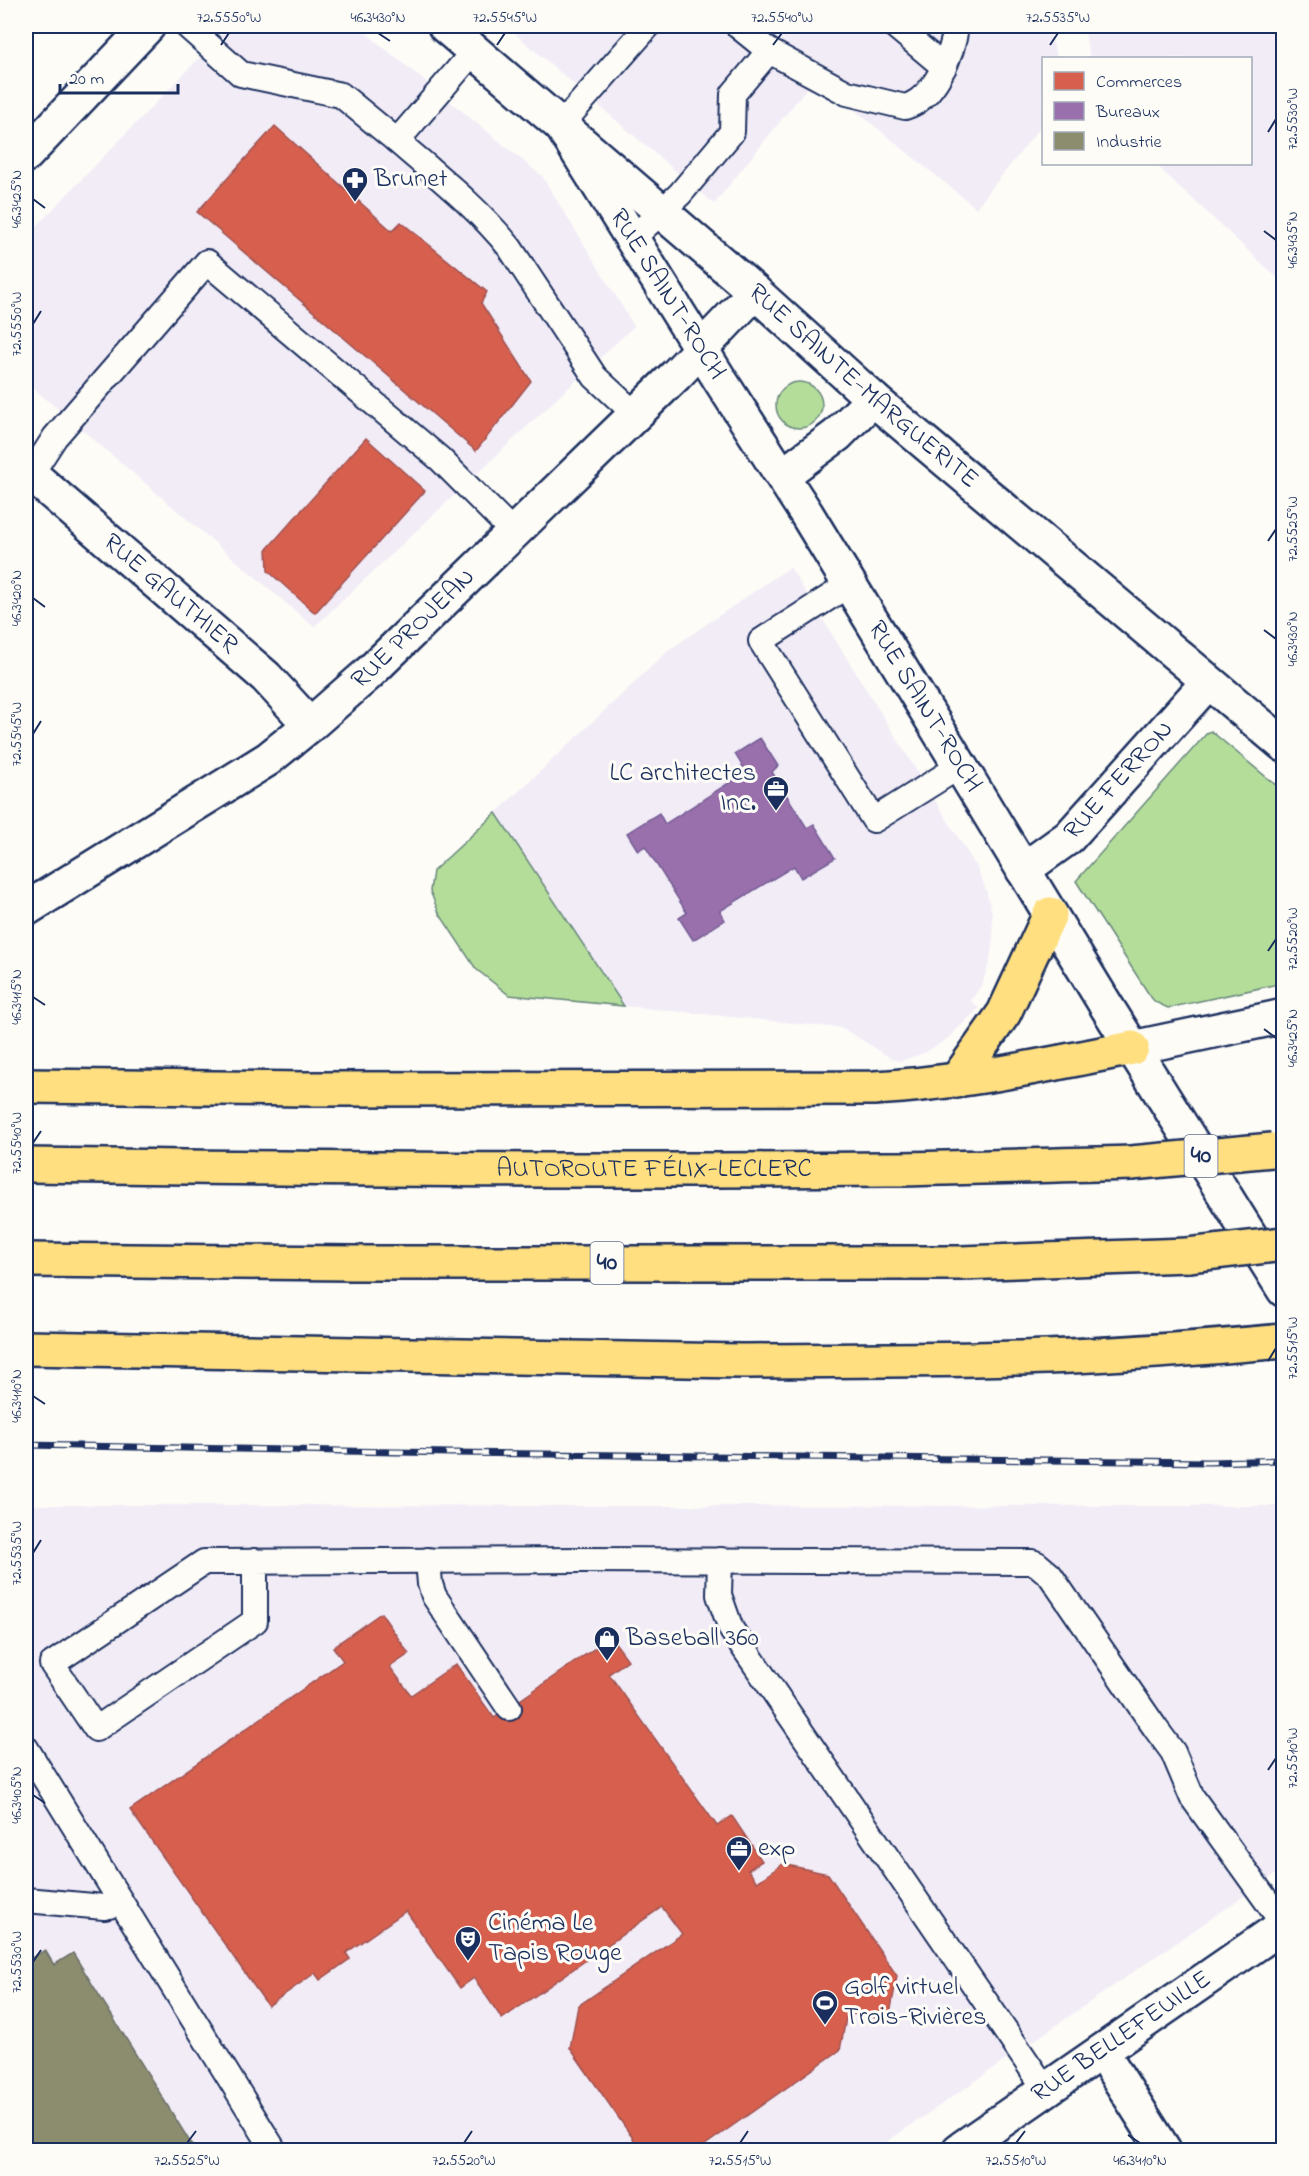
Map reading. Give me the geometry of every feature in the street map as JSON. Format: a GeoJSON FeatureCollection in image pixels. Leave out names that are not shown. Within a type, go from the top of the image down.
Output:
{"type":"FeatureCollection","features":[{"type":"Feature","properties":{"kind":"highway"},"geometry":{"type":"LineString","coordinates":[[956,1081],[1004,1013],[1050,914]]}},
{"type":"Feature","properties":{"kind":"highway"},"geometry":{"type":"LineString","coordinates":[[26,1086],[843,1089],[956,1081],[1132,1048]]}},
{"type":"Feature","properties":{"kind":"highway","name":"AUTOROUTE FÉLIX-LECLERC"},"geometry":{"type":"LineString","coordinates":[[26,1165],[318,1169],[970,1168],[1131,1163],[1278,1149]]}},
{"type":"Feature","properties":{"kind":"highway","name":"40"},"geometry":{"type":"LineString","coordinates":[[26,1260],[353,1263],[939,1263],[1065,1261],[1188,1255],[1284,1244]]}},
{"type":"Feature","properties":{"kind":"highway"},"geometry":{"type":"LineString","coordinates":[[26,1348],[741,1361],[1044,1357],[1284,1341]]}},
{"type":"Feature","properties":{"kind":"street"},"geometry":{"type":"LineString","coordinates":[[26,155],[148,26]]}},
{"type":"Feature","properties":{"kind":"street","name":"RUE SAINTE-MARGUERITE"},"geometry":{"type":"LineString","coordinates":[[445,26],[755,292],[873,399],[1284,745]]}},
{"type":"Feature","properties":{"kind":"street","name":"RUE SAINT-ROCH"},"geometry":{"type":"LineString","coordinates":[[561,125],[701,350],[783,475],[1132,1048],[1284,1290]]}},
{"type":"Feature","properties":{"kind":"street","name":"RUE PROJEAN"},"geometry":{"type":"LineString","coordinates":[[26,909],[268,759],[310,725],[368,674],[701,350],[755,292]]}},
{"type":"Feature","properties":{"kind":"street"},"geometry":{"type":"LineString","coordinates":[[783,475],[837,435],[873,399]]}},
{"type":"Feature","properties":{"kind":"street","name":"RUE GAUTHIER"},"geometry":{"type":"LineString","coordinates":[[28,476],[266,677],[310,725]]}},
{"type":"Feature","properties":{"kind":"street","name":"RUE FERRON"},"geometry":{"type":"LineString","coordinates":[[1023,870],[1069,837],[1208,682]]}},
{"type":"Feature","properties":{"kind":"street"},"geometry":{"type":"LineString","coordinates":[[1132,1048],[1284,1016]]}},
{"type":"Feature","properties":{"kind":"street","name":"RUE BELLEFEUILLE"},"geometry":{"type":"LineString","coordinates":[[959,2151],[1284,1925]]}},
{"type":"Feature","properties":{"kind":"street"},"geometry":{"type":"LineString","coordinates":[[1102,2052],[1164,2151]]}},
{"type":"Feature","properties":{"kind":"lane"},"geometry":{"type":"LineString","coordinates":[[188,26],[241,74],[341,95],[468,202],[510,248],[594,377],[634,414]]}},
{"type":"Feature","properties":{"kind":"lane"},"geometry":{"type":"LineString","coordinates":[[561,125],[648,26]]}},
{"type":"Feature","properties":{"kind":"lane"},"geometry":{"type":"LineString","coordinates":[[738,26],[769,51],[848,93],[904,106],[913,104],[921,98],[944,67],[953,43],[956,26]]}},
{"type":"Feature","properties":{"kind":"lane"},"geometry":{"type":"LineString","coordinates":[[895,26],[944,67]]}},
{"type":"Feature","properties":{"kind":"lane"},"geometry":{"type":"LineString","coordinates":[[397,141],[474,51]]}},
{"type":"Feature","properties":{"kind":"lane"},"geometry":{"type":"LineString","coordinates":[[632,239],[662,213],[732,132],[733,94],[769,51]]}},
{"type":"Feature","properties":{"kind":"lane"},"geometry":{"type":"LineString","coordinates":[[28,476],[55,437],[207,262],[440,459],[513,532]]}},
{"type":"Feature","properties":{"kind":"lane"},"geometry":{"type":"LineString","coordinates":[[850,584],[761,641],[874,820],[960,766]]}},
{"type":"Feature","properties":{"kind":"lane"},"geometry":{"type":"LineString","coordinates":[[428,1560],[430,1584],[437,1602],[509,1708]]}},
{"type":"Feature","properties":{"kind":"lane"},"geometry":{"type":"LineString","coordinates":[[720,1560],[720,1595],[731,1629],[1046,2091]]}},
{"type":"Feature","properties":{"kind":"lane"},"geometry":{"type":"LineString","coordinates":[[255,1562],[255,1621],[96,1729],[52,1664],[204,1562],[720,1560],[1023,1561],[1037,1564],[1050,1575],[1173,1752],[1192,1797],[1284,1925]]}},
{"type":"Feature","properties":{"kind":"lane"},"geometry":{"type":"LineString","coordinates":[[26,1748],[274,2151]]}},
{"type":"Feature","properties":{"kind":"lane"},"geometry":{"type":"LineString","coordinates":[[26,1900],[104,1907],[122,1903]]}},
{"type":"Feature","properties":{"kind":"shaded area"},"geometry":{"type":"Polygon","coordinates":[[[230,26],[357,26],[542,176],[634,326],[314,627],[26,382],[26,237],[230,26]]]}},
{"type":"Feature","properties":{"kind":"shaded area"},"geometry":{"type":"Polygon","coordinates":[[[506,26],[1048,26],[1057,57],[1042,57],[1042,125],[976,208],[815,78],[714,204],[506,26]]]}},
{"type":"Feature","properties":{"kind":"shaded area"},"geometry":{"type":"Polygon","coordinates":[[[1088,26],[1283,26],[1283,283],[1156,165],[1252,165],[1252,57],[1090,57],[1084,29],[1088,26]]]}},
{"type":"Feature","properties":{"kind":"shaded area"},"geometry":{"type":"Polygon","coordinates":[[[790,567],[976,866],[992,913],[993,936],[990,961],[982,984],[971,1001],[979,1008],[947,1039],[926,1052],[901,1061],[892,1059],[843,1028],[624,1006],[496,813],[669,650],[790,567]]]}},
{"type":"Feature","properties":{"kind":"shaded area"},"geometry":{"type":"Polygon","coordinates":[[[26,1505],[1283,1506],[1283,1869],[875,2150],[26,2150],[26,1505]]]}},
{"type":"Feature","properties":{"kind":"green space"},"geometry":{"type":"Polygon","coordinates":[[[799,382],[815,389],[822,405],[815,421],[799,428],[783,421],[776,405],[783,389],[799,382]]]}},
{"type":"Feature","properties":{"kind":"green space"},"geometry":{"type":"Polygon","coordinates":[[[1211,731],[1283,791],[1283,983],[1168,1008],[1155,1002],[1150,996],[1076,881],[1211,731]]]}},
{"type":"Feature","properties":{"kind":"green space"},"geometry":{"type":"Polygon","coordinates":[[[496,813],[624,1006],[509,995],[476,969],[439,913],[430,891],[433,871],[496,813]]]}},
{"type":"Feature","properties":{"kind":"building: Commerces"},"geometry":{"type":"Polygon","coordinates":[[[275,126],[392,231],[401,222],[487,292],[481,303],[531,381],[476,451],[197,212],[275,126]]]}},
{"type":"Feature","properties":{"kind":"building: Commerces"},"geometry":{"type":"Polygon","coordinates":[[[366,438],[425,491],[315,613],[268,571],[267,549],[366,438]]]}},
{"type":"Feature","properties":{"kind":"building: Commerces"},"geometry":{"type":"Polygon","coordinates":[[[381,1613],[409,1654],[390,1667],[411,1695],[456,1664],[494,1718],[611,1637],[628,1660],[609,1674],[717,1826],[732,1816],[762,1861],[748,1870],[757,1882],[783,1864],[828,1874],[897,1976],[889,2020],[847,2013],[840,2050],[698,2150],[641,2150],[570,2048],[578,2006],[682,1934],[662,1907],[502,2019],[474,1978],[460,1988],[406,1911],[346,1953],[350,1959],[320,1980],[315,1973],[268,2006],[130,1810],[343,1661],[333,1647],[381,1613]]]}},
{"type":"Feature","properties":{"kind":"building: Bureaux"},"geometry":{"type":"Polygon","coordinates":[[[760,738],[778,766],[772,772],[807,828],[814,824],[835,858],[801,878],[794,866],[720,911],[725,920],[693,940],[679,918],[687,913],[645,846],[638,851],[627,833],[659,813],[665,824],[746,772],[735,754],[760,738]]]}},
{"type":"Feature","properties":{"kind":"building: Industrie"},"geometry":{"type":"Polygon","coordinates":[[[45,1950],[54,1965],[73,1953],[195,2150],[26,2150],[26,1961],[45,1950]]]}},
{"type":"Feature","properties":{"kind":"railway"},"geometry":{"type":"LineString","coordinates":[[26,1445],[452,1453],[1209,1462],[1284,1460]]}},
{"type":"Feature","properties":{"kind":"place","name":"Brunet"},"geometry":{"type":"Point","coordinates":[355,203]}},
{"type":"Feature","properties":{"kind":"place","name":"LC architectes Inc."},"geometry":{"type":"Point","coordinates":[776,812]}},
{"type":"Feature","properties":{"kind":"place","name":"Baseball 360"},"geometry":{"type":"Point","coordinates":[607,1662]}},
{"type":"Feature","properties":{"kind":"place","name":"exp"},"geometry":{"type":"Point","coordinates":[739,1872]}},
{"type":"Feature","properties":{"kind":"place","name":"Cinéma Le Tapis Rouge"},"geometry":{"type":"Point","coordinates":[468,1962]}},
{"type":"Feature","properties":{"kind":"place","name":"Golf virtuel Trois-Rivières"},"geometry":{"type":"Point","coordinates":[825,2026]}}]}
